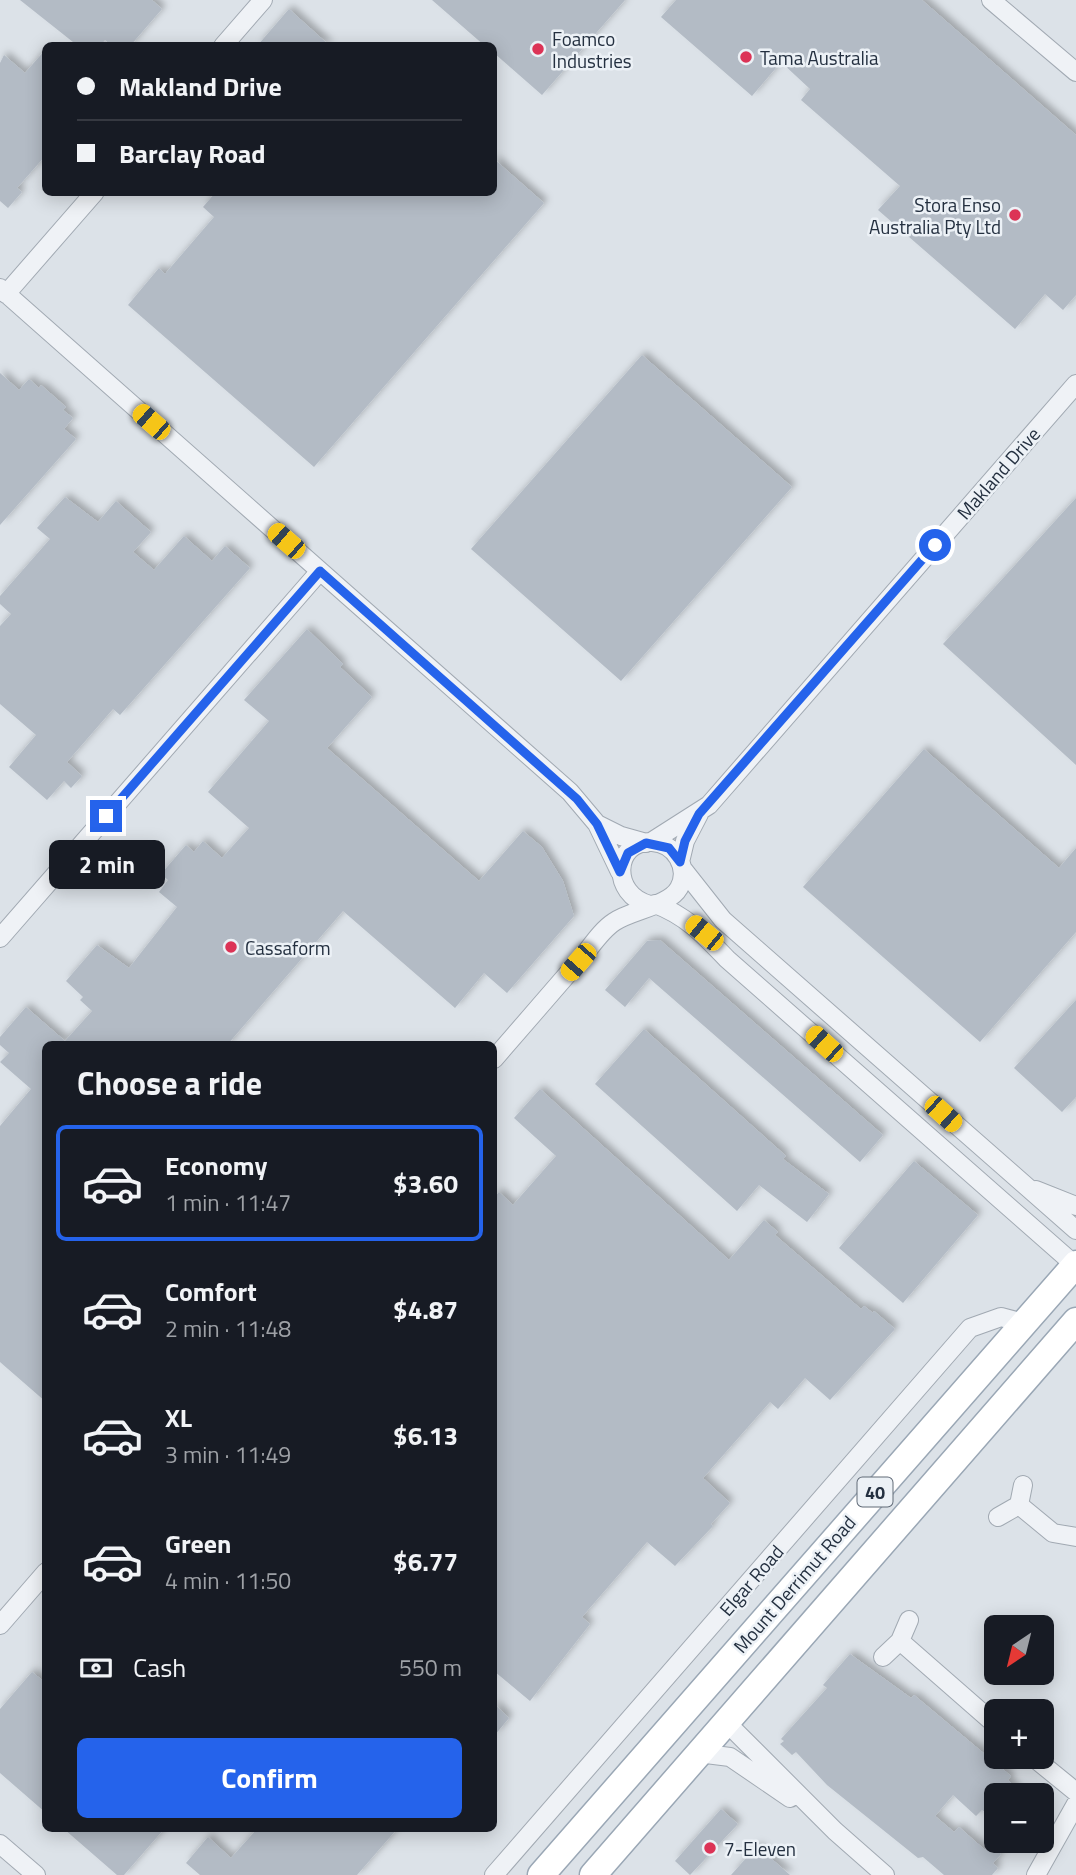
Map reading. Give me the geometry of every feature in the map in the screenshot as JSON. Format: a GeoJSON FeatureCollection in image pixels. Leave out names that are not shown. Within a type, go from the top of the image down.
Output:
{"type":"FeatureCollection","features":[{"type":"Feature","properties":{"kind":"main road","name":"Mount Derrimut Road"},"geometry":{"type":"LineString","coordinates":[[541,1875],[1076,1265]]}},
{"type":"Feature","properties":{"kind":"main road","name":"Mount Derrimut Road"},"geometry":{"type":"LineString","coordinates":[[593,1875],[1076,1321]]}},
{"type":"Feature","properties":{"kind":"main road"},"geometry":{"type":"LineString","coordinates":[[675,1720],[709,1713],[726,1722]]}},
{"type":"Feature","properties":{"kind":"street"},"geometry":{"type":"LineString","coordinates":[[226,42],[263,0]]}},
{"type":"Feature","properties":{"kind":"street"},"geometry":{"type":"LineString","coordinates":[[991,0],[1076,72]]}},
{"type":"Feature","properties":{"kind":"street"},"geometry":{"type":"LineString","coordinates":[[91,196],[3,291],[569,792],[597,824],[631,897],[679,915],[704,933],[727,959],[1076,1265]]}},
{"type":"Feature","properties":{"kind":"street","name":"Makland Drive"},"geometry":{"type":"LineString","coordinates":[[681,865],[685,841],[699,814],[1076,384]]}},
{"type":"Feature","properties":{"kind":"street"},"geometry":{"type":"LineString","coordinates":[[0,937],[320,571]]}},
{"type":"Feature","properties":{"kind":"street","name":"Makland Drive"},"geometry":{"type":"LineString","coordinates":[[648,842],[699,814]]}},
{"type":"Feature","properties":{"kind":"street"},"geometry":{"type":"LineString","coordinates":[[597,824],[621,836],[669,848],[723,920],[1076,1230]]}},
{"type":"Feature","properties":{"kind":"street"},"geometry":{"type":"LineString","coordinates":[[612,923],[628,853],[648,842]]}},
{"type":"Feature","properties":{"kind":"street"},"geometry":{"type":"LineString","coordinates":[[497,1056],[612,923],[673,895],[682,878],[681,865]]}},
{"type":"Feature","properties":{"kind":"street"},"geometry":{"type":"LineString","coordinates":[[1023,1184],[1076,1206]]}},
{"type":"Feature","properties":{"kind":"street","name":"Elgar Road"},"geometry":{"type":"LineString","coordinates":[[494,1875],[970,1328],[1001,1317],[1024,1323]]}},
{"type":"Feature","properties":{"kind":"street"},"geometry":{"type":"LineString","coordinates":[[998,1517],[1019,1505],[1023,1485]]}},
{"type":"Feature","properties":{"kind":"street"},"geometry":{"type":"LineString","coordinates":[[1019,1505],[1053,1532],[1076,1537]]}},
{"type":"Feature","properties":{"kind":"street"},"geometry":{"type":"LineString","coordinates":[[0,1625],[42,1577]]}},
{"type":"Feature","properties":{"kind":"street"},"geometry":{"type":"LineString","coordinates":[[883,1657],[900,1641],[909,1620]]}},
{"type":"Feature","properties":{"kind":"street"},"geometry":{"type":"LineString","coordinates":[[900,1641],[984,1714]]}},
{"type":"Feature","properties":{"kind":"street"},"geometry":{"type":"LineString","coordinates":[[726,1722],[835,1831],[886,1875]]}},
{"type":"Feature","properties":{"kind":"street"},"geometry":{"type":"LineString","coordinates":[[698,1753],[730,1757],[835,1831]]}},
{"type":"Feature","properties":{"kind":"street"},"geometry":{"type":"LineString","coordinates":[[1048,1769],[1076,1792]]}},
{"type":"Feature","properties":{"kind":"street"},"geometry":{"type":"LineString","coordinates":[[1036,1875],[1076,1804]]}},
{"type":"Feature","properties":{"kind":"street"},"geometry":{"type":"LineString","coordinates":[[0,1844],[36,1875]]}},
{"type":"Feature","properties":{"kind":"building"},"geometry":{"type":"Polygon","coordinates":[[[20,0],[152,0],[162,9],[133,42],[73,42],[20,0]]]}},
{"type":"Feature","properties":{"kind":"building","name":"Foamco Industries"},"geometry":{"type":"Polygon","coordinates":[[[432,0],[625,0],[542,95],[497,56],[497,42],[480,42],[432,0]]]}},
{"type":"Feature","properties":{"kind":"building","name":"Stora Enso Australia Pty Ltd"},"geometry":{"type":"Polygon","coordinates":[[[676,0],[922,0],[1076,135],[1076,295],[1063,310],[1045,294],[1015,329],[878,210],[900,186],[801,100],[810,89],[781,62],[752,96],[661,17],[676,0]]]}},
{"type":"Feature","properties":{"kind":"building"},"geometry":{"type":"Polygon","coordinates":[[[289,9],[326,42],[260,42],[289,9]]]}},
{"type":"Feature","properties":{"kind":"building"},"geometry":{"type":"Polygon","coordinates":[[[42,54],[42,160],[17,188],[22,192],[8,208],[0,201],[0,63],[4,55],[25,73],[42,54]]]}},
{"type":"Feature","properties":{"kind":"building"},"geometry":{"type":"Polygon","coordinates":[[[497,162],[544,203],[314,467],[128,305],[159,268],[165,274],[214,217],[203,207],[213,196],[497,196],[497,162]]]}},
{"type":"Feature","properties":{"kind":"building"},"geometry":{"type":"Polygon","coordinates":[[[642,355],[792,487],[621,681],[471,549],[642,355]]]}},
{"type":"Feature","properties":{"kind":"building"},"geometry":{"type":"Polygon","coordinates":[[[0,373],[19,390],[29,379],[39,388],[41,385],[66,407],[63,410],[73,418],[64,429],[76,439],[0,525],[0,373]]]}},
{"type":"Feature","properties":{"kind":"building"},"geometry":{"type":"Polygon","coordinates":[[[65,497],[98,522],[116,501],[151,532],[133,552],[154,570],[184,536],[212,561],[225,546],[250,568],[120,715],[113,709],[67,762],[82,776],[71,788],[64,781],[47,800],[9,767],[36,735],[0,704],[0,626],[11,614],[0,604],[0,596],[50,539],[37,528],[65,497]]]}},
{"type":"Feature","properties":{"kind":"building"},"geometry":{"type":"Polygon","coordinates":[[[1076,498],[1076,765],[943,644],[1076,498]]]}},
{"type":"Feature","properties":{"kind":"building"},"geometry":{"type":"Polygon","coordinates":[[[307,629],[343,664],[340,667],[372,697],[327,748],[479,881],[523,831],[542,847],[563,881],[574,916],[507,993],[484,973],[455,1008],[343,911],[230,1041],[65,1041],[92,1011],[80,1000],[83,997],[66,981],[97,945],[129,968],[177,907],[159,892],[168,880],[161,874],[186,845],[194,852],[203,841],[222,858],[249,828],[208,792],[269,721],[244,700],[307,629]]]}},
{"type":"Feature","properties":{"kind":"building"},"geometry":{"type":"Polygon","coordinates":[[[924,749],[1059,868],[1076,848],[1076,932],[980,1042],[803,887],[924,749]]]}},
{"type":"Feature","properties":{"kind":"building"},"geometry":{"type":"Polygon","coordinates":[[[660,940],[883,1135],[860,1162],[649,978],[625,1007],[605,990],[647,941],[660,940]]]}},
{"type":"Feature","properties":{"kind":"building"},"geometry":{"type":"Polygon","coordinates":[[[1076,1000],[1076,1097],[1062,1112],[1014,1068],[1076,1000]]]}},
{"type":"Feature","properties":{"kind":"building"},"geometry":{"type":"Polygon","coordinates":[[[26,1007],[65,1041],[42,1041],[42,1399],[0,1362],[0,1126],[31,1089],[0,1062],[9,1053],[0,1045],[0,1037],[26,1007]]]}},
{"type":"Feature","properties":{"kind":"building"},"geometry":{"type":"Polygon","coordinates":[[[644,1029],[786,1156],[783,1159],[829,1194],[807,1222],[759,1185],[737,1211],[595,1084],[644,1029]]]}},
{"type":"Feature","properties":{"kind":"building"},"geometry":{"type":"Polygon","coordinates":[[[540,1089],[729,1260],[764,1220],[778,1232],[775,1235],[861,1309],[864,1306],[873,1313],[874,1311],[895,1329],[830,1400],[805,1378],[778,1409],[770,1402],[703,1478],[730,1503],[711,1524],[713,1526],[675,1566],[647,1542],[582,1617],[590,1624],[530,1701],[497,1674],[497,1194],[499,1192],[513,1205],[556,1156],[514,1118],[540,1089]]]}},
{"type":"Feature","properties":{"kind":"building"},"geometry":{"type":"Polygon","coordinates":[[[914,1161],[978,1215],[903,1303],[839,1248],[914,1161]]]}},
{"type":"Feature","properties":{"kind":"building"},"geometry":{"type":"Polygon","coordinates":[[[850,1654],[911,1698],[914,1695],[984,1753],[984,1769],[1003,1769],[1011,1776],[1008,1780],[1011,1783],[984,1783],[984,1811],[982,1810],[976,1816],[953,1795],[935,1816],[954,1832],[959,1827],[984,1849],[984,1853],[1001,1854],[993,1863],[998,1868],[992,1875],[944,1875],[923,1857],[918,1858],[827,1785],[796,1752],[792,1755],[780,1744],[784,1741],[781,1739],[827,1688],[823,1685],[850,1654]]]}},
{"type":"Feature","properties":{"kind":"building"},"geometry":{"type":"Polygon","coordinates":[[[32,1672],[42,1680],[42,1810],[0,1773],[0,1709],[32,1672]]]}},
{"type":"Feature","properties":{"kind":"building"},"geometry":{"type":"Polygon","coordinates":[[[497,1707],[509,1718],[497,1732],[497,1707]]]}},
{"type":"Feature","properties":{"kind":"building"},"geometry":{"type":"Polygon","coordinates":[[[721,1809],[738,1824],[690,1875],[675,1861],[721,1809]]]}},
{"type":"Feature","properties":{"kind":"building"},"geometry":{"type":"Polygon","coordinates":[[[67,1832],[161,1832],[124,1875],[117,1875],[67,1832]]]}},
{"type":"Feature","properties":{"kind":"building"},"geometry":{"type":"Polygon","coordinates":[[[254,1832],[394,1832],[357,1875],[200,1875],[186,1863],[208,1837],[231,1858],[254,1832]]]}},
{"type":"Feature","properties":{"kind":"building"},"geometry":{"type":"Polygon","coordinates":[[[757,1846],[790,1875],[731,1875],[757,1846]]]}},
{"type":"Feature","properties":{"kind":"place","name":"Foamco Industries"},"geometry":{"type":"Point","coordinates":[538,49]}},
{"type":"Feature","properties":{"kind":"place","name":"Tama Australia"},"geometry":{"type":"Point","coordinates":[746,57]}},
{"type":"Feature","properties":{"kind":"place","name":"Stora Enso Australia Pty Ltd"},"geometry":{"type":"Point","coordinates":[1015,215]}},
{"type":"Feature","properties":{"kind":"place","name":"Cassaform"},"geometry":{"type":"Point","coordinates":[231,947]}},
{"type":"Feature","properties":{"kind":"place","name":"7-Eleven"},"geometry":{"type":"Point","coordinates":[710,1848]}},
{"type":"Feature","properties":{"kind":"route"},"geometry":{"type":"LineString","coordinates":[[106,816],[320,571],[577,799],[597,824],[620,872],[628,853],[636,846],[651,842],[669,848],[680,862],[685,841],[699,814],[935,545]]}}]}
